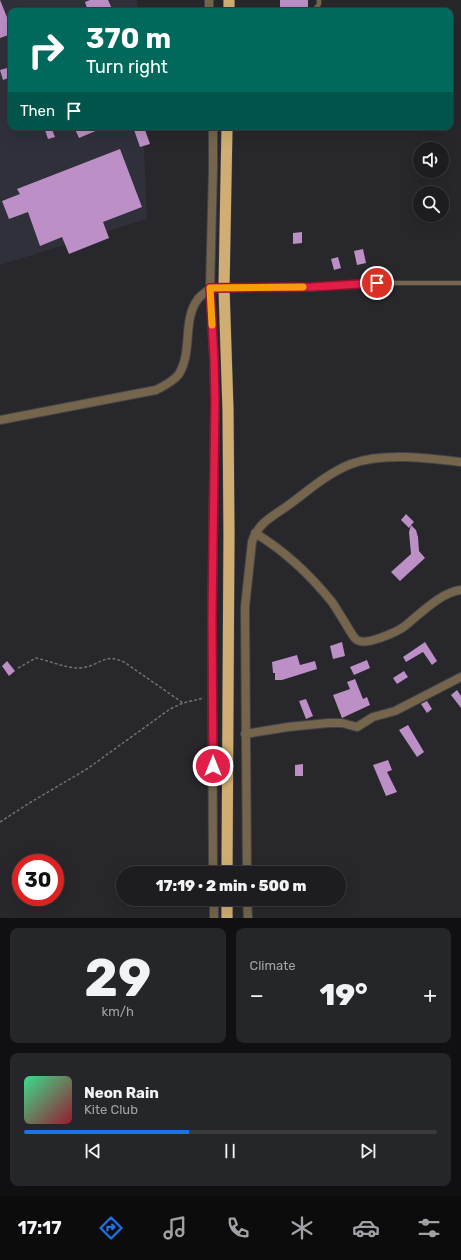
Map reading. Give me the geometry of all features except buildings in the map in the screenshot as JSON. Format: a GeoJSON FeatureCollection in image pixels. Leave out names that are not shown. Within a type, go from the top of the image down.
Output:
{"type":"FeatureCollection","features":[{"type":"Feature","properties":{"kind":"highway"},"geometry":{"type":"LineString","coordinates":[[227,130],[224,288],[228,410],[229,534],[227,866]]}},
{"type":"Feature","properties":{"kind":"highway"},"geometry":{"type":"LineString","coordinates":[[227,906],[227,918]]}},
{"type":"Feature","properties":{"kind":"street"},"geometry":{"type":"LineString","coordinates":[[213,130],[214,170],[210,288],[215,401],[212,696],[213,866]]}},
{"type":"Feature","properties":{"kind":"street"},"geometry":{"type":"LineString","coordinates":[[0,420],[156,390],[168,384],[178,375],[182,367],[188,346],[191,315],[198,299],[210,288],[224,288]]}},
{"type":"Feature","properties":{"kind":"street"},"geometry":{"type":"LineString","coordinates":[[247,866],[244,607],[252,542],[255,533],[268,520],[324,479],[350,465],[361,461],[405,458],[461,462]]}},
{"type":"Feature","properties":{"kind":"street"},"geometry":{"type":"LineString","coordinates":[[255,533],[281,552],[318,586],[333,603],[354,637],[361,642],[390,634],[404,627],[444,596],[461,590]]}},
{"type":"Feature","properties":{"kind":"street"},"geometry":{"type":"LineString","coordinates":[[245,734],[288,727],[342,723],[357,727],[373,717],[395,711],[461,677]]}},
{"type":"Feature","properties":{"kind":"street"},"geometry":{"type":"LineString","coordinates":[[214,906],[214,918]]}},
{"type":"Feature","properties":{"kind":"street"},"geometry":{"type":"LineString","coordinates":[[247,906],[248,918]]}},
{"type":"Feature","properties":{"kind":"lane"},"geometry":{"type":"LineString","coordinates":[[224,288],[312,287],[377,283],[461,283]]}},
{"type":"Feature","properties":{"kind":"path"},"geometry":{"type":"LineString","coordinates":[[18,668],[36,658],[64,666],[79,668],[95,664],[108,657],[116,658],[183,703]]}},
{"type":"Feature","properties":{"kind":"path"},"geometry":{"type":"LineString","coordinates":[[0,822],[87,769],[170,709],[183,703],[212,696]]}},
{"type":"Feature","properties":{"kind":"shaded area"},"geometry":{"type":"Polygon","coordinates":[[[0,0],[137,0],[138,8],[8,8],[8,130],[143,130],[147,219],[0,265],[0,0]]]}},
{"type":"Feature","properties":{"kind":"slow traffic"},"geometry":{"type":"LineString","coordinates":[[212,325],[210,288],[303,287]]}},
{"type":"Feature","properties":{"kind":"route"},"geometry":{"type":"LineString","coordinates":[[213,766],[212,618],[215,401],[210,288],[312,287],[377,283]]}}]}
